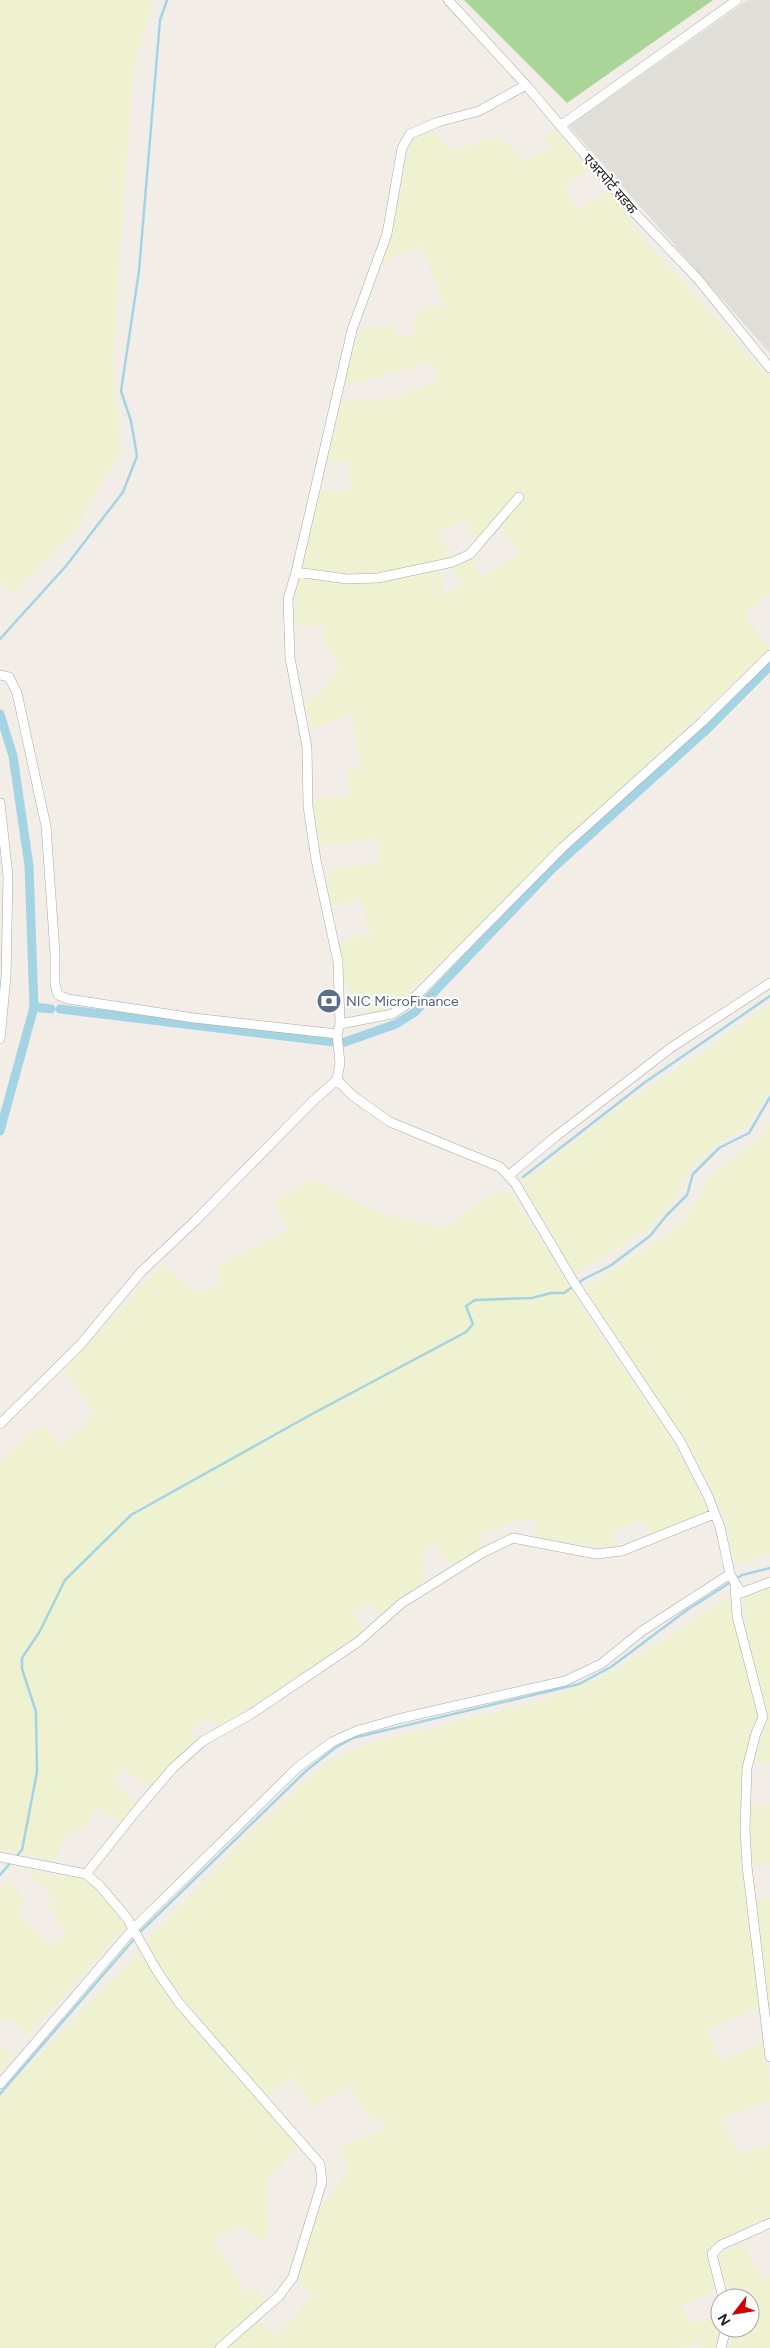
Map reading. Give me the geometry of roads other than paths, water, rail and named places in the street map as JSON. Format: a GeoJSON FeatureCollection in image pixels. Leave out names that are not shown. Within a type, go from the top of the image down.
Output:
{"type":"FeatureCollection","features":[{"type":"Feature","properties":{"kind":"street","name":"एअरपोर्ट सडक"},"geometry":{"type":"LineString","coordinates":[[448,0],[526,84],[631,209],[697,278],[770,368]]}},
{"type":"Feature","properties":{"kind":"street"},"geometry":{"type":"LineString","coordinates":[[560,126],[737,0]]}},
{"type":"Feature","properties":{"kind":"street"},"geometry":{"type":"LineString","coordinates":[[0,1424],[81,1344],[142,1272],[196,1221],[314,1100],[337,1080],[340,1063],[337,1034],[340,1024],[338,962],[309,815],[307,747],[290,658],[288,599],[296,572],[303,533],[352,330],[387,234],[402,148],[410,134],[438,122],[479,111],[526,84]]}},
{"type":"Feature","properties":{"kind":"street"},"geometry":{"type":"LineString","coordinates":[[296,572],[338,578],[378,578],[453,562],[470,554],[519,497]]}},
{"type":"Feature","properties":{"kind":"street"},"geometry":{"type":"LineString","coordinates":[[340,1024],[392,1014],[410,1002],[562,848],[702,722],[770,655]]}},
{"type":"Feature","properties":{"kind":"street"},"geometry":{"type":"LineString","coordinates":[[0,675],[9,676],[17,693],[46,826],[55,953],[55,984],[58,995],[68,999],[194,1018],[337,1034]]}},
{"type":"Feature","properties":{"kind":"street"},"geometry":{"type":"LineString","coordinates":[[0,804],[8,876],[6,977],[0,1039]]}},
{"type":"Feature","properties":{"kind":"street"},"geometry":{"type":"LineString","coordinates":[[508,1176],[555,1137],[672,1047],[770,983]]}},
{"type":"Feature","properties":{"kind":"street"},"geometry":{"type":"LineString","coordinates":[[337,1080],[353,1096],[390,1122],[500,1167],[515,1183],[576,1285],[680,1441],[708,1496],[720,1527],[730,1574],[735,1585],[741,1593],[770,1582]]}},
{"type":"Feature","properties":{"kind":"street"},"geometry":{"type":"LineString","coordinates":[[86,1874],[136,1810],[174,1768],[203,1741],[251,1714],[358,1642],[402,1604],[482,1553],[513,1538],[596,1554],[622,1551],[714,1514]]}},
{"type":"Feature","properties":{"kind":"street"},"geometry":{"type":"LineString","coordinates":[[0,2084],[137,1933],[298,1767],[332,1742],[356,1731],[402,1718],[565,1681],[601,1664],[642,1631],[730,1574]]}},
{"type":"Feature","properties":{"kind":"street"},"geometry":{"type":"LineString","coordinates":[[735,1585],[737,1616],[763,1717],[756,1733],[747,1768],[745,1828],[747,1866],[770,2057]]}},
{"type":"Feature","properties":{"kind":"street"},"geometry":{"type":"LineString","coordinates":[[0,1858],[86,1874],[117,1904],[137,1933],[156,1971],[179,2003],[320,2164],[322,2182],[294,2277],[273,2303],[220,2348]]}},
{"type":"Feature","properties":{"kind":"street"},"geometry":{"type":"LineString","coordinates":[[720,2288],[712,2254],[715,2250],[721,2245],[770,2223]]}},
{"type":"Feature","properties":{"kind":"waterway"},"geometry":{"type":"LineString","coordinates":[[0,639],[66,566],[123,492],[137,456],[131,421],[121,391],[139,271],[160,20],[167,0]]}},
{"type":"Feature","properties":{"kind":"waterway"},"geometry":{"type":"LineString","coordinates":[[345,1042],[396,1024],[415,1012],[552,869],[704,732],[770,666]]}},
{"type":"Feature","properties":{"kind":"waterway"},"geometry":{"type":"LineString","coordinates":[[0,714],[13,756],[29,866],[34,1007],[0,1131]]}},
{"type":"Feature","properties":{"kind":"waterway"},"geometry":{"type":"LineString","coordinates":[[523,1177],[644,1083],[770,996]]}},
{"type":"Feature","properties":{"kind":"waterway"},"geometry":{"type":"LineString","coordinates":[[34,1007],[51,1009]]}},
{"type":"Feature","properties":{"kind":"waterway"},"geometry":{"type":"LineString","coordinates":[[60,1009],[334,1042]]}},
{"type":"Feature","properties":{"kind":"waterway"},"geometry":{"type":"LineString","coordinates":[[16,1857],[22,1850],[37,1772],[36,1712],[22,1669],[22,1658],[40,1631],[65,1580],[131,1515],[312,1414],[466,1332],[473,1324],[466,1306],[475,1300],[532,1298],[551,1293],[564,1293],[584,1279],[610,1266],[650,1236],[666,1216],[687,1195],[693,1174],[719,1148],[749,1133],[770,1097]]}},
{"type":"Feature","properties":{"kind":"waterway"},"geometry":{"type":"LineString","coordinates":[[138,1934],[307,1770],[335,1748],[353,1738],[579,1684],[611,1667],[687,1610],[742,1575],[770,1568]]}},
{"type":"Feature","properties":{"kind":"waterway"},"geometry":{"type":"LineString","coordinates":[[0,1875],[12,1861]]}},
{"type":"Feature","properties":{"kind":"waterway"},"geometry":{"type":"LineString","coordinates":[[0,2094],[135,1938]]}},
{"type":"Feature","properties":{"kind":"place","name":"NIC MicroFinance"},"geometry":{"type":"Point","coordinates":[329,1001]}}]}
